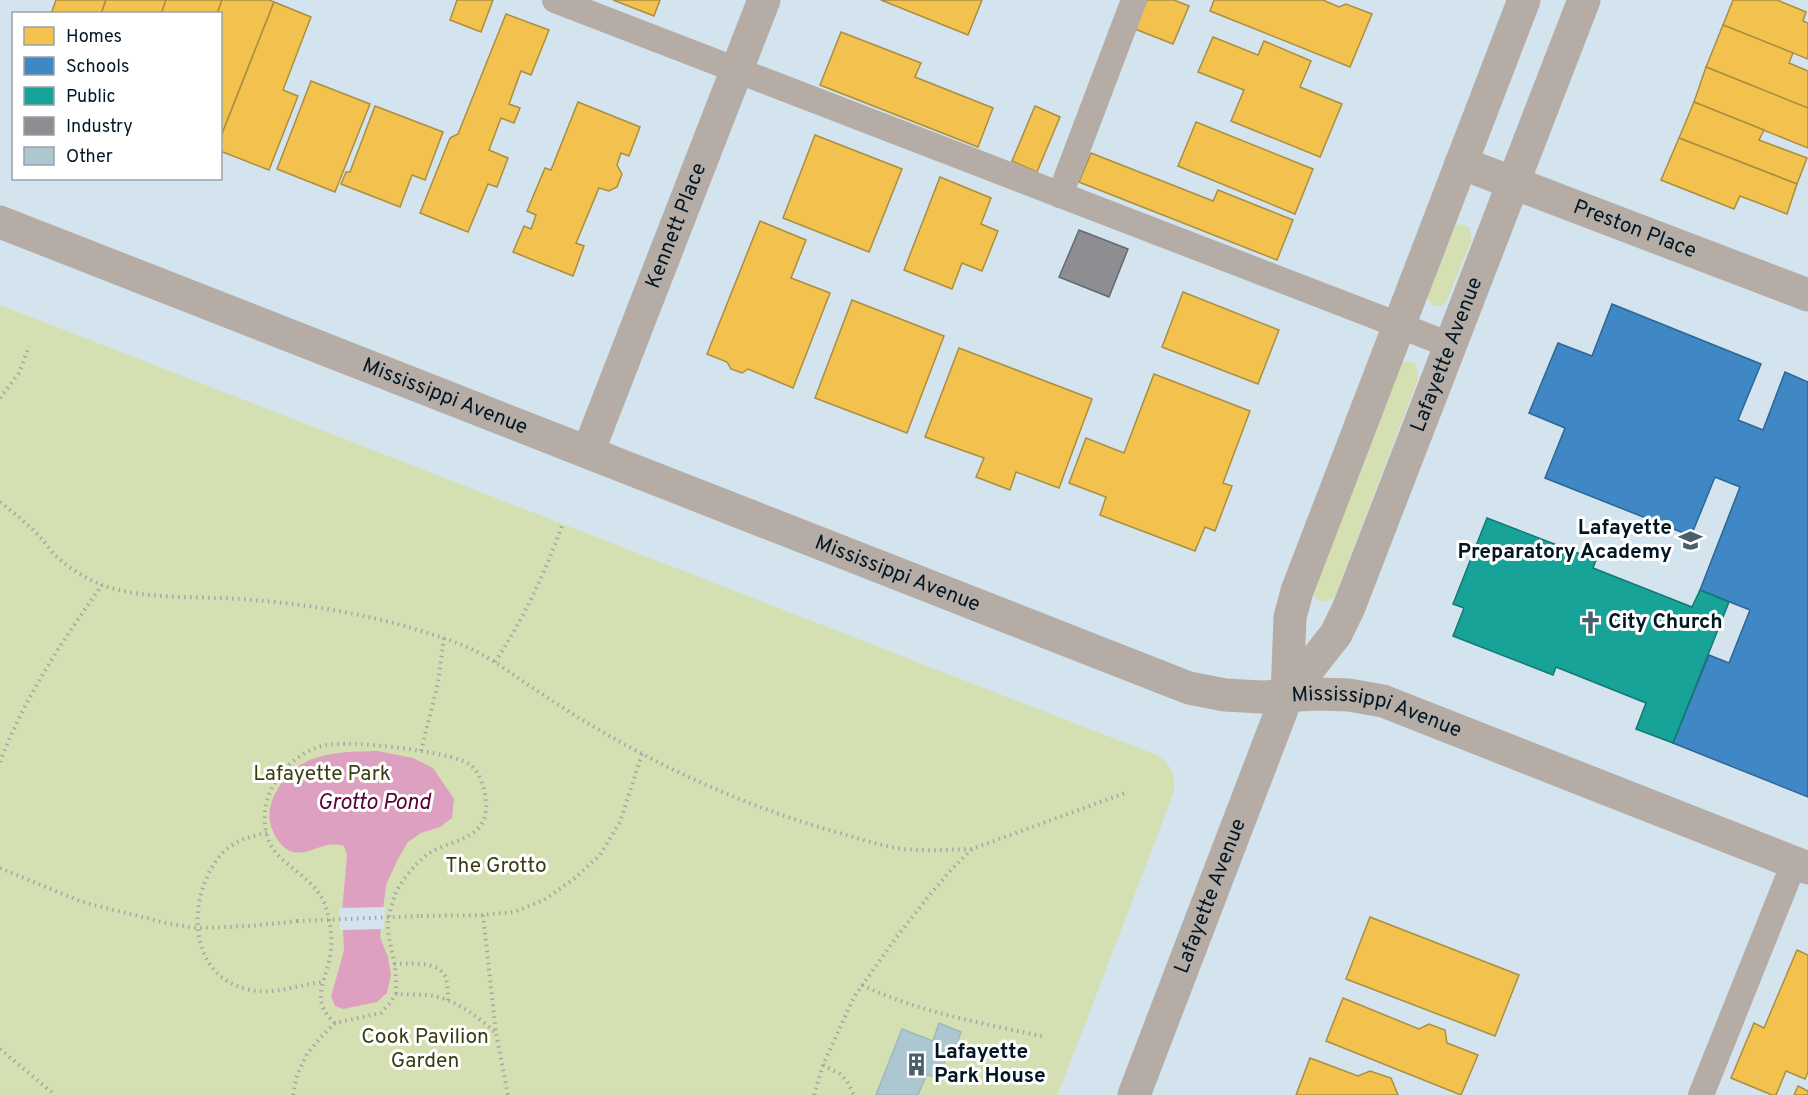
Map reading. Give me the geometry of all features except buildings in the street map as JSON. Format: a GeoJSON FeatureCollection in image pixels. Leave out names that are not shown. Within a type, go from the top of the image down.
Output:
{"type":"FeatureCollection","features":[{"type":"Feature","properties":{"kind":"street","name":"Kennett Place"},"geometry":{"type":"LineString","coordinates":[[588,452],[764,0]]}},
{"type":"Feature","properties":{"kind":"street","name":"Lafayette Avenue"},"geometry":{"type":"LineString","coordinates":[[1287,696],[1290,617],[1297,591],[1524,0]]}},
{"type":"Feature","properties":{"kind":"street","name":"Lafayette Avenue"},"geometry":{"type":"LineString","coordinates":[[1134,1095],[1287,696],[1336,634],[1349,607],[1584,0]]}},
{"type":"Feature","properties":{"kind":"street","name":"Preston Place"},"geometry":{"type":"LineString","coordinates":[[1461,163],[1808,294]]}},
{"type":"Feature","properties":{"kind":"street","name":"Mississippi Avenue"},"geometry":{"type":"LineString","coordinates":[[0,222],[1189,688],[1225,695],[1349,695],[1391,704],[1801,865]]}},
{"type":"Feature","properties":{"kind":"lane"},"geometry":{"type":"LineString","coordinates":[[555,0],[1450,345]]}},
{"type":"Feature","properties":{"kind":"lane"},"geometry":{"type":"LineString","coordinates":[[1060,195],[1134,0]]}},
{"type":"Feature","properties":{"kind":"lane"},"geometry":{"type":"LineString","coordinates":[[1701,1095],[1801,865]]}},
{"type":"Feature","properties":{"kind":"path"},"geometry":{"type":"LineString","coordinates":[[0,398],[19,373],[29,346]]}},
{"type":"Feature","properties":{"kind":"path"},"geometry":{"type":"LineString","coordinates":[[0,502],[41,537],[56,557],[77,572],[102,585],[123,591],[163,596],[242,599],[320,608],[377,618],[444,638],[464,645],[495,662],[565,709],[642,754],[712,787],[818,827],[902,849],[935,851],[972,849],[1125,793]]}},
{"type":"Feature","properties":{"kind":"path"},"geometry":{"type":"LineString","coordinates":[[495,662],[515,632],[535,593],[563,524]]}},
{"type":"Feature","properties":{"kind":"path"},"geometry":{"type":"LineString","coordinates":[[0,762],[10,735],[30,696],[102,585]]}},
{"type":"Feature","properties":{"kind":"path"},"geometry":{"type":"LineString","coordinates":[[421,751],[438,684],[444,638]]}},
{"type":"Feature","properties":{"kind":"path"},"geometry":{"type":"LineString","coordinates":[[293,1095],[297,1075],[307,1054],[335,1023],[381,1013],[396,994],[388,923],[395,892],[425,856],[468,837],[482,823],[486,808],[481,778],[470,764],[421,751],[354,743],[325,745],[284,769],[273,786],[266,804],[264,822],[267,833],[278,856],[312,884],[322,898],[327,912],[331,945],[330,959],[321,992],[323,1006],[335,1023]]}},
{"type":"Feature","properties":{"kind":"path"},"geometry":{"type":"LineString","coordinates":[[0,868],[82,902],[170,924],[197,928],[297,921],[514,912],[544,900],[575,878],[600,855],[620,822],[642,754]]}},
{"type":"Feature","properties":{"kind":"path"},"geometry":{"type":"LineString","coordinates":[[267,833],[238,841],[220,855],[207,875],[201,893],[197,928],[200,945],[216,972],[229,983],[247,990],[291,989],[322,982]]}},
{"type":"Feature","properties":{"kind":"path"},"geometry":{"type":"LineString","coordinates":[[814,1095],[823,1065],[854,997],[928,897],[972,849]]}},
{"type":"Feature","properties":{"kind":"path"},"geometry":{"type":"LineString","coordinates":[[483,915],[496,1033],[508,1095]]}},
{"type":"Feature","properties":{"kind":"path"},"geometry":{"type":"LineString","coordinates":[[394,964],[422,964],[438,968],[446,977],[448,1001]]}},
{"type":"Feature","properties":{"kind":"path"},"geometry":{"type":"LineString","coordinates":[[862,986],[924,1009],[1045,1037]]}},
{"type":"Feature","properties":{"kind":"path"},"geometry":{"type":"LineString","coordinates":[[396,994],[434,996],[448,1001],[476,1016],[496,1033]]}},
{"type":"Feature","properties":{"kind":"path"},"geometry":{"type":"LineString","coordinates":[[0,1048],[55,1095]]}},
{"type":"Feature","properties":{"kind":"path"},"geometry":{"type":"LineString","coordinates":[[823,1065],[840,1074],[847,1081],[854,1095]]}},
{"type":"Feature","properties":{"kind":"green space"},"geometry":{"type":"Polygon","coordinates":[[[1463,224],[1470,228],[1471,241],[1447,300],[1442,306],[1433,306],[1426,297],[1455,226],[1463,224]]]}},
{"type":"Feature","properties":{"kind":"green space","name":"Lafayette Park"},"geometry":{"type":"Polygon","coordinates":[[[0,305],[1159,756],[1172,772],[1174,792],[1058,1095],[0,1095],[0,305]]]}},
{"type":"Feature","properties":{"kind":"green space"},"geometry":{"type":"Polygon","coordinates":[[[1408,361],[1416,364],[1418,379],[1335,596],[1323,602],[1320,601],[1313,594],[1400,364],[1408,361]]]}},
{"type":"Feature","properties":{"kind":"water","name":"Grotto Pond"},"geometry":{"type":"Polygon","coordinates":[[[378,751],[413,758],[433,768],[454,799],[452,818],[440,827],[421,833],[408,842],[386,885],[380,937],[388,957],[391,975],[387,993],[377,1002],[343,1009],[335,1006],[331,997],[344,950],[342,912],[347,856],[344,846],[336,844],[297,853],[290,851],[279,842],[274,834],[270,822],[270,808],[277,791],[288,775],[298,766],[336,753],[378,751]]]}},
{"type":"Feature","properties":{"kind":"pier"},"geometry":{"type":"Polygon","coordinates":[[[385,907],[384,929],[340,930],[339,908],[385,907]]]}},
{"type":"Feature","properties":{"kind":"place","name":"Lafayette Preparatory Academy"},"geometry":{"type":"Point","coordinates":[1690,540]}},
{"type":"Feature","properties":{"kind":"place","name":"City Church"},"geometry":{"type":"Point","coordinates":[1590,622]}},
{"type":"Feature","properties":{"kind":"place","name":"Lafayette Park House"},"geometry":{"type":"Point","coordinates":[916,1064]}},
{"type":"Feature","properties":{"kind":"park label","name":"The Grotto"},"geometry":{"type":"Point","coordinates":[496,866]}},
{"type":"Feature","properties":{"kind":"park label","name":"Cook Pavilion Garden"},"geometry":{"type":"Point","coordinates":[425,1049]}}]}
